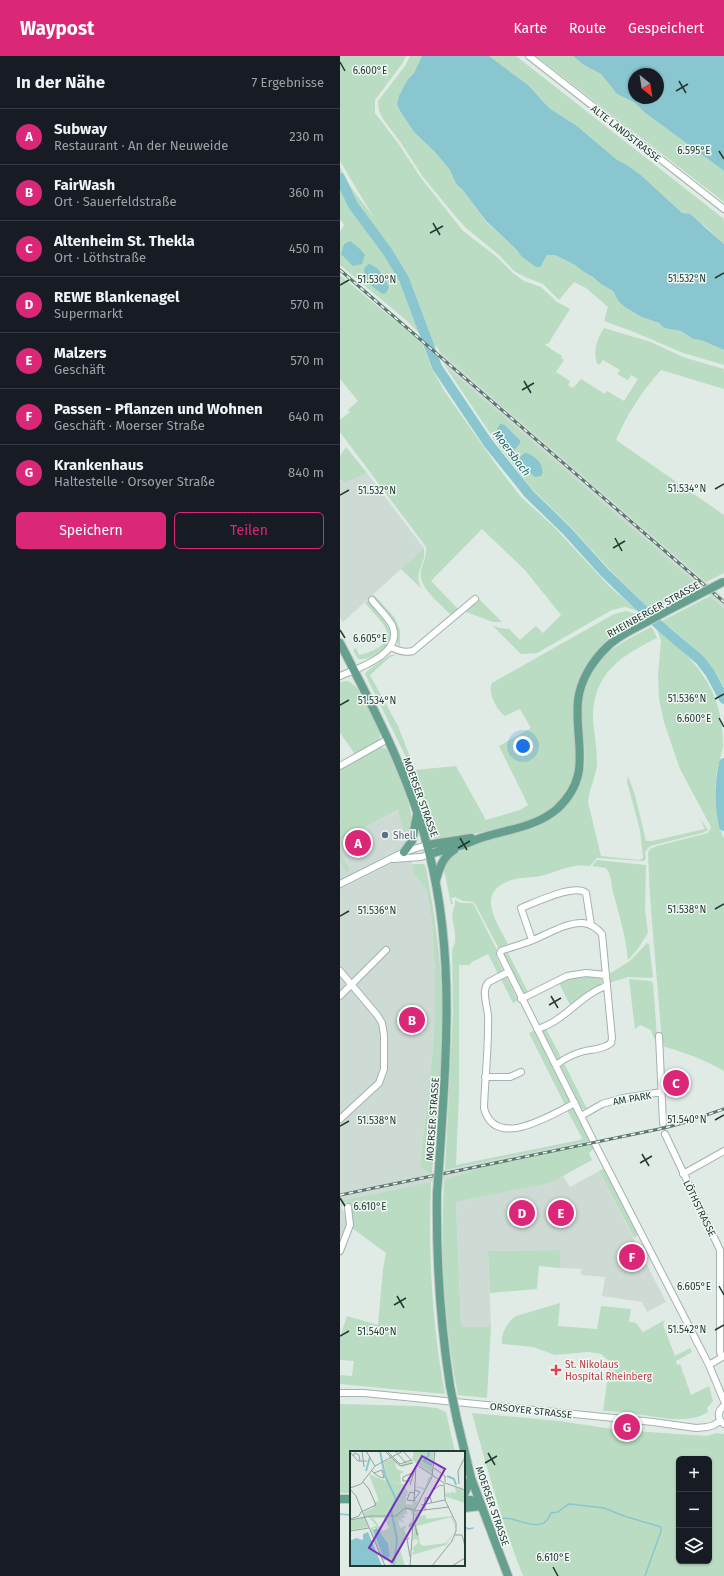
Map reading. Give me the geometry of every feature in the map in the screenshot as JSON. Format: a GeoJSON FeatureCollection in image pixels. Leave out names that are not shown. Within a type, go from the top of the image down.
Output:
{"type":"FeatureCollection","features":[{"type":"Feature","properties":{"kind":"main road","name":"RHEINBERGER STRASSE"},"geometry":{"type":"LineString","coordinates":[[430,854],[460,846],[484,837],[530,825],[549,815],[564,802],[574,786],[580,768],[581,753],[577,722],[578,699],[583,682],[595,660],[605,648],[621,636],[671,608],[724,582]]}},
{"type":"Feature","properties":{"kind":"main road","name":"MOERSER STRASSE"},"geometry":{"type":"LineString","coordinates":[[340,644],[388,738],[400,766],[430,854],[436,882],[444,942],[447,995],[446,1064],[437,1192],[438,1281],[443,1338],[450,1386],[464,1451]]}},
{"type":"Feature","properties":{"kind":"main road"},"geometry":{"type":"LineString","coordinates":[[340,652],[340,658]]}},
{"type":"Feature","properties":{"kind":"main road"},"geometry":{"type":"LineString","coordinates":[[404,852],[412,841],[417,814]]}},
{"type":"Feature","properties":{"kind":"main road","name":"RHEINBERGER STRASSE"},"geometry":{"type":"LineString","coordinates":[[427,845],[484,837]]}},
{"type":"Feature","properties":{"kind":"main road"},"geometry":{"type":"LineString","coordinates":[[436,882],[442,861],[447,854],[460,846]]}},
{"type":"Feature","properties":{"kind":"main road","name":"MOERSER STRASSE"},"geometry":{"type":"LineString","coordinates":[[465,1453],[480,1505],[508,1576]]}},
{"type":"Feature","properties":{"kind":"main road"},"geometry":{"type":"LineString","coordinates":[[465,1493],[471,1478]]}},
{"type":"Feature","properties":{"kind":"main road"},"geometry":{"type":"LineString","coordinates":[[340,1498],[350,1499]]}},
{"type":"Feature","properties":{"kind":"main road"},"geometry":{"type":"LineString","coordinates":[[465,1500],[471,1500],[480,1505]]}},
{"type":"Feature","properties":{"kind":"main road"},"geometry":{"type":"LineString","coordinates":[[465,1508],[480,1505]]}},
{"type":"Feature","properties":{"kind":"street","name":"ALTE LANDSTRASSE"},"geometry":{"type":"LineString","coordinates":[[529,56],[724,209]]}},
{"type":"Feature","properties":{"kind":"street"},"geometry":{"type":"LineString","coordinates":[[390,647],[398,651],[414,651],[475,599]]}},
{"type":"Feature","properties":{"kind":"street"},"geometry":{"type":"LineString","coordinates":[[340,676],[377,659],[390,647],[394,640],[392,624],[372,600]]}},
{"type":"Feature","properties":{"kind":"street"},"geometry":{"type":"LineString","coordinates":[[340,766],[388,738]]}},
{"type":"Feature","properties":{"kind":"street"},"geometry":{"type":"LineString","coordinates":[[340,884],[404,852],[427,845]]}},
{"type":"Feature","properties":{"kind":"street"},"geometry":{"type":"LineString","coordinates":[[391,859],[421,857],[430,854]]}},
{"type":"Feature","properties":{"kind":"street"},"geometry":{"type":"LineString","coordinates":[[532,940],[520,908],[566,892],[576,890],[584,891],[586,893],[591,925]]}},
{"type":"Feature","properties":{"kind":"street"},"geometry":{"type":"LineString","coordinates":[[556,1065],[572,1055],[588,1050],[603,1048],[611,1043],[612,1038],[602,934],[591,925],[582,923],[560,928],[500,952],[508,972],[574,1103],[709,1364],[724,1401]]}},
{"type":"Feature","properties":{"kind":"street"},"geometry":{"type":"LineString","coordinates":[[340,996],[386,950]]}},
{"type":"Feature","properties":{"kind":"street"},"geometry":{"type":"LineString","coordinates":[[340,971],[382,1023],[384,1035],[384,1069],[379,1083],[340,1119]]}},
{"type":"Feature","properties":{"kind":"street"},"geometry":{"type":"LineString","coordinates":[[508,972],[486,984],[485,991],[488,1015],[484,1108],[486,1115],[489,1120],[499,1126],[518,1128],[527,1126],[574,1103]]}},
{"type":"Feature","properties":{"kind":"street"},"geometry":{"type":"LineString","coordinates":[[522,999],[567,976],[586,973],[605,975]]}},
{"type":"Feature","properties":{"kind":"street"},"geometry":{"type":"LineString","coordinates":[[537,1029],[560,1018],[588,996],[606,986]]}},
{"type":"Feature","properties":{"kind":"street"},"geometry":{"type":"LineString","coordinates":[[659,1036],[663,1123]]}},
{"type":"Feature","properties":{"kind":"street"},"geometry":{"type":"LineString","coordinates":[[486,1077],[510,1077],[521,1072]]}},
{"type":"Feature","properties":{"kind":"street","name":"AM PARK"},"geometry":{"type":"LineString","coordinates":[[581,1116],[602,1104],[623,1098],[662,1092]]}},
{"type":"Feature","properties":{"kind":"street","name":"LÖTHSTRASSE"},"geometry":{"type":"LineString","coordinates":[[665,1134],[683,1174],[722,1251],[723,1283],[720,1352],[723,1356]]}},
{"type":"Feature","properties":{"kind":"street"},"geometry":{"type":"LineString","coordinates":[[683,1174],[724,1151]]}},
{"type":"Feature","properties":{"kind":"street"},"geometry":{"type":"LineString","coordinates":[[340,1251],[350,1225],[348,1207]]}},
{"type":"Feature","properties":{"kind":"street"},"geometry":{"type":"LineString","coordinates":[[709,1364],[723,1356]]}},
{"type":"Feature","properties":{"kind":"street","name":"ORSOYER STRASSE"},"geometry":{"type":"LineString","coordinates":[[340,1393],[364,1393],[488,1405],[653,1422],[696,1428],[722,1422]]}},
{"type":"Feature","properties":{"kind":"street"},"geometry":{"type":"LineString","coordinates":[[722,1422],[718,1413],[724,1406]]}},
{"type":"Feature","properties":{"kind":"shaded area"},"geometry":{"type":"Polygon","coordinates":[[[340,268],[416,333],[422,343],[340,272],[340,268]]]}},
{"type":"Feature","properties":{"kind":"shaded area"},"geometry":{"type":"Polygon","coordinates":[[[439,351],[724,598],[724,608],[445,366],[439,351]]]}},
{"type":"Feature","properties":{"kind":"shaded area"},"geometry":{"type":"Polygon","coordinates":[[[367,473],[424,548],[343,622],[340,617],[340,481],[367,473]]]}},
{"type":"Feature","properties":{"kind":"shaded area"},"geometry":{"type":"Polygon","coordinates":[[[399,810],[414,874],[426,889],[432,920],[435,970],[435,1017],[432,1057],[420,1167],[427,1173],[432,1173],[666,1126],[692,1119],[724,1107],[724,1110],[693,1122],[667,1129],[488,1166],[456,1177],[340,1201],[340,861],[347,874],[350,869],[340,852],[340,840],[399,810]]]}},
{"type":"Feature","properties":{"kind":"shaded area"},"geometry":{"type":"Polygon","coordinates":[[[599,1171],[666,1302],[647,1312],[642,1302],[602,1296],[605,1277],[581,1275],[581,1269],[560,1268],[560,1250],[488,1251],[491,1327],[461,1327],[456,1202],[550,1183],[563,1176],[570,1187],[599,1171]]]}},
{"type":"Feature","properties":{"kind":"shaded area"},"geometry":{"type":"Polygon","coordinates":[[[340,1205],[348,1220],[340,1243],[340,1205]]]}},
{"type":"Feature","properties":{"kind":"green space"},"geometry":{"type":"Polygon","coordinates":[[[340,56],[406,56],[402,64],[375,100],[375,113],[398,143],[421,178],[463,231],[497,257],[513,273],[524,281],[541,287],[557,302],[570,309],[548,344],[547,343],[545,345],[562,356],[561,358],[564,360],[556,372],[570,381],[568,385],[573,388],[581,379],[605,394],[607,391],[624,401],[638,379],[631,375],[628,380],[617,374],[620,370],[603,360],[599,365],[597,363],[595,354],[596,345],[604,328],[651,342],[683,357],[724,369],[724,389],[661,370],[636,403],[616,440],[724,515],[724,573],[706,582],[439,351],[438,348],[423,337],[406,320],[340,265],[340,232],[344,225],[340,219],[340,167],[351,187],[374,218],[340,161],[340,56]]]}},
{"type":"Feature","properties":{"kind":"green space"},"geometry":{"type":"Polygon","coordinates":[[[410,56],[422,56],[414,73],[408,79],[397,104],[400,111],[414,132],[435,152],[450,170],[456,184],[462,189],[486,222],[528,261],[542,264],[547,255],[555,255],[575,265],[613,291],[619,302],[640,317],[659,323],[664,328],[681,331],[693,339],[701,340],[724,350],[724,365],[683,353],[604,321],[608,307],[586,288],[574,282],[559,300],[543,284],[514,271],[499,255],[466,228],[423,177],[379,111],[378,101],[405,66],[410,56]]]}},
{"type":"Feature","properties":{"kind":"green space"},"geometry":{"type":"Polygon","coordinates":[[[489,56],[516,56],[724,219],[724,244],[705,226],[682,213],[642,176],[616,159],[577,126],[549,108],[528,85],[489,56]]]}},
{"type":"Feature","properties":{"kind":"green space"},"geometry":{"type":"Polygon","coordinates":[[[536,56],[573,56],[584,65],[601,74],[617,94],[628,100],[628,104],[636,104],[644,112],[724,171],[724,202],[536,56]]]}},
{"type":"Feature","properties":{"kind":"green space"},"geometry":{"type":"Polygon","coordinates":[[[340,275],[422,343],[432,369],[445,392],[497,466],[521,497],[553,526],[610,587],[638,611],[625,607],[612,610],[537,653],[521,654],[492,625],[499,628],[509,629],[520,640],[536,626],[543,633],[561,615],[525,570],[482,529],[431,581],[459,610],[452,616],[431,595],[426,589],[421,577],[426,547],[340,432],[340,420],[350,412],[348,410],[358,401],[340,379],[340,275]]]}},
{"type":"Feature","properties":{"kind":"green space"},"geometry":{"type":"Polygon","coordinates":[[[445,366],[699,586],[649,612],[646,606],[611,571],[568,524],[531,488],[498,445],[445,366]],[[505,425],[498,426],[520,440],[505,425]]]}},
{"type":"Feature","properties":{"kind":"green space"},"geometry":{"type":"Polygon","coordinates":[[[346,447],[367,473],[345,482],[340,479],[340,456],[346,447]]]}},
{"type":"Feature","properties":{"kind":"green space"},"geometry":{"type":"Polygon","coordinates":[[[424,548],[424,559],[419,573],[419,583],[422,589],[401,569],[424,548]]]}},
{"type":"Feature","properties":{"kind":"green space"},"geometry":{"type":"Polygon","coordinates":[[[374,595],[395,618],[400,631],[400,647],[396,641],[396,628],[390,616],[372,596],[374,595]]]}},
{"type":"Feature","properties":{"kind":"green space"},"geometry":{"type":"Polygon","coordinates":[[[710,596],[724,608],[724,687],[712,667],[703,657],[671,628],[660,622],[710,596]]]}},
{"type":"Feature","properties":{"kind":"green space"},"geometry":{"type":"Polygon","coordinates":[[[479,599],[502,622],[493,622],[466,612],[466,610],[479,599]]]}},
{"type":"Feature","properties":{"kind":"green space"},"geometry":{"type":"Polygon","coordinates":[[[368,600],[388,626],[390,640],[386,647],[371,657],[366,659],[358,659],[353,650],[356,648],[359,655],[370,652],[384,643],[387,633],[385,627],[365,603],[368,600]]]}},
{"type":"Feature","properties":{"kind":"green space"},"geometry":{"type":"Polygon","coordinates":[[[626,611],[640,617],[619,630],[603,644],[591,661],[577,693],[574,714],[577,749],[575,767],[571,782],[555,805],[530,820],[515,825],[435,840],[422,798],[406,757],[365,674],[367,671],[390,655],[396,655],[390,657],[370,675],[398,726],[415,770],[456,766],[486,820],[520,810],[528,805],[499,746],[531,728],[520,709],[505,716],[502,713],[496,706],[492,696],[492,683],[614,614],[626,611]]]}},
{"type":"Feature","properties":{"kind":"green space"},"geometry":{"type":"Polygon","coordinates":[[[651,627],[657,638],[621,659],[612,668],[598,689],[594,702],[593,718],[597,764],[588,802],[601,856],[639,860],[643,858],[640,830],[627,782],[628,776],[635,795],[646,841],[705,829],[700,818],[708,830],[702,833],[650,846],[645,852],[646,859],[644,861],[597,858],[590,866],[583,865],[570,867],[540,876],[515,879],[502,884],[495,890],[491,898],[491,906],[494,915],[508,944],[499,949],[474,902],[463,901],[455,897],[451,898],[453,904],[451,904],[443,865],[454,851],[467,846],[535,828],[556,815],[565,806],[578,787],[585,764],[581,711],[582,699],[588,680],[594,668],[603,657],[623,642],[651,627]]]}},
{"type":"Feature","properties":{"kind":"green space"},"geometry":{"type":"Polygon","coordinates":[[[656,627],[683,651],[704,677],[718,708],[722,726],[723,746],[716,775],[715,794],[717,812],[724,839],[724,1071],[693,1056],[662,1046],[650,901],[648,853],[650,849],[657,846],[708,833],[711,827],[680,769],[664,722],[659,699],[658,674],[661,641],[656,627]]]}},
{"type":"Feature","properties":{"kind":"green space"},"geometry":{"type":"Polygon","coordinates":[[[340,682],[350,682],[357,688],[380,732],[379,743],[355,754],[340,733],[340,682]]]}},
{"type":"Feature","properties":{"kind":"green space"},"geometry":{"type":"Polygon","coordinates":[[[380,747],[387,749],[402,782],[410,809],[412,822],[411,833],[407,841],[398,810],[340,840],[340,770],[380,747]]]}},
{"type":"Feature","properties":{"kind":"green space"},"geometry":{"type":"Polygon","coordinates":[[[340,852],[350,869],[347,874],[340,861],[340,852]]]}},
{"type":"Feature","properties":{"kind":"green space"},"geometry":{"type":"Polygon","coordinates":[[[597,860],[646,865],[645,909],[648,933],[637,950],[628,960],[624,934],[610,877],[606,868],[592,866],[597,860]]]}},
{"type":"Feature","properties":{"kind":"green space"},"geometry":{"type":"Polygon","coordinates":[[[412,864],[424,864],[426,868],[432,900],[440,962],[442,994],[441,1061],[432,1173],[428,1173],[420,1167],[435,1017],[435,970],[432,920],[426,889],[414,874],[412,864]]]}},
{"type":"Feature","properties":{"kind":"green space"},"geometry":{"type":"Polygon","coordinates":[[[455,900],[461,903],[473,903],[497,950],[496,956],[503,971],[498,974],[488,954],[469,965],[459,965],[459,1092],[456,1165],[580,1140],[582,1138],[567,1110],[573,1108],[590,1141],[445,1170],[453,1012],[452,949],[455,932],[452,915],[455,900]]]}},
{"type":"Feature","properties":{"kind":"green space"},"geometry":{"type":"Polygon","coordinates":[[[647,943],[649,944],[652,978],[628,977],[609,983],[609,974],[630,961],[647,943]]]}},
{"type":"Feature","properties":{"kind":"green space"},"geometry":{"type":"Polygon","coordinates":[[[507,951],[528,992],[523,993],[504,954],[507,951]]]}},
{"type":"Feature","properties":{"kind":"green space"},"geometry":{"type":"Polygon","coordinates":[[[582,975],[600,977],[603,982],[595,990],[576,1000],[571,1007],[558,981],[582,975]]]}},
{"type":"Feature","properties":{"kind":"green space"},"geometry":{"type":"Polygon","coordinates":[[[506,976],[518,1000],[513,1003],[501,979],[506,976]]]}},
{"type":"Feature","properties":{"kind":"green space"},"geometry":{"type":"Polygon","coordinates":[[[629,979],[651,981],[653,983],[657,1036],[654,1039],[651,1030],[640,1025],[635,1029],[629,979]]]}},
{"type":"Feature","properties":{"kind":"green space"},"geometry":{"type":"Polygon","coordinates":[[[545,1027],[562,1059],[558,1060],[542,1031],[545,1027]]]}},
{"type":"Feature","properties":{"kind":"green space"},"geometry":{"type":"Polygon","coordinates":[[[534,1031],[570,1102],[565,1105],[529,1033],[534,1031]]]}},
{"type":"Feature","properties":{"kind":"green space"},"geometry":{"type":"Polygon","coordinates":[[[564,1063],[587,1109],[582,1109],[561,1067],[564,1063]]]}},
{"type":"Feature","properties":{"kind":"green space"},"geometry":{"type":"Polygon","coordinates":[[[592,1144],[594,1148],[589,1153],[592,1160],[550,1183],[456,1202],[461,1327],[491,1327],[487,1398],[458,1395],[449,1342],[444,1288],[444,1180],[488,1166],[592,1144]]]}},
{"type":"Feature","properties":{"kind":"green space"},"geometry":{"type":"Polygon","coordinates":[[[604,1168],[637,1233],[637,1236],[634,1238],[599,1171],[604,1168]]]}},
{"type":"Feature","properties":{"kind":"green space"},"geometry":{"type":"Polygon","coordinates":[[[431,1182],[430,1235],[432,1288],[437,1342],[445,1394],[340,1384],[340,1375],[352,1376],[354,1361],[340,1360],[340,1337],[347,1316],[378,1325],[383,1269],[386,1253],[352,1228],[352,1205],[347,1202],[341,1207],[340,1201],[431,1182]]]}},
{"type":"Feature","properties":{"kind":"green space"},"geometry":{"type":"Polygon","coordinates":[[[560,1250],[560,1268],[539,1266],[537,1289],[490,1293],[488,1251],[560,1250]]]}},
{"type":"Feature","properties":{"kind":"green space"},"geometry":{"type":"Polygon","coordinates":[[[560,1303],[558,1326],[597,1329],[601,1306],[631,1309],[629,1322],[636,1323],[643,1332],[665,1320],[663,1325],[675,1356],[690,1348],[692,1352],[676,1361],[677,1365],[680,1364],[691,1395],[709,1386],[713,1401],[707,1408],[708,1412],[691,1418],[673,1419],[629,1412],[603,1411],[610,1362],[601,1354],[588,1352],[555,1355],[533,1347],[502,1344],[502,1336],[505,1328],[516,1316],[560,1303]]]}},
{"type":"Feature","properties":{"kind":"green space"},"geometry":{"type":"Polygon","coordinates":[[[340,1404],[418,1406],[437,1408],[446,1412],[455,1451],[350,1451],[350,1493],[340,1493],[340,1404]]]}},
{"type":"Feature","properties":{"kind":"green space"},"geometry":{"type":"Polygon","coordinates":[[[472,1413],[559,1421],[619,1430],[707,1436],[717,1433],[724,1434],[724,1576],[523,1576],[515,1556],[489,1475],[472,1413]]]}},
{"type":"Feature","properties":{"kind":"water"},"geometry":{"type":"Polygon","coordinates":[[[422,56],[489,56],[528,85],[549,108],[577,126],[616,159],[642,176],[682,213],[690,214],[724,244],[724,350],[701,340],[693,339],[681,331],[664,328],[659,323],[641,317],[619,302],[613,291],[575,265],[555,255],[547,255],[540,267],[536,267],[521,256],[517,250],[486,221],[462,189],[456,184],[450,170],[435,152],[414,132],[400,111],[397,104],[399,96],[408,79],[414,73],[422,56]]]}},
{"type":"Feature","properties":{"kind":"water"},"geometry":{"type":"Polygon","coordinates":[[[573,56],[724,56],[724,171],[644,112],[636,104],[664,104],[664,68],[628,68],[628,100],[617,94],[601,74],[584,65],[573,56]]]}},
{"type":"Feature","properties":{"kind":"water"},"geometry":{"type":"Polygon","coordinates":[[[350,241],[365,255],[362,264],[353,266],[341,254],[344,244],[350,241]]]}},
{"type":"Feature","properties":{"kind":"water"},"geometry":{"type":"Polygon","coordinates":[[[369,264],[373,265],[379,270],[389,287],[386,293],[383,294],[372,286],[366,279],[364,272],[365,267],[369,264]]]}},
{"type":"Feature","properties":{"kind":"water"},"geometry":{"type":"Polygon","coordinates":[[[500,424],[505,425],[520,440],[520,443],[514,451],[510,451],[498,435],[497,431],[500,424]]]}},
{"type":"Feature","properties":{"kind":"water"},"geometry":{"type":"Polygon","coordinates":[[[525,453],[533,456],[542,466],[541,476],[535,477],[519,463],[520,457],[525,453]]]}},
{"type":"Feature","properties":{"kind":"waterway","name":"Moersbach"},"geometry":{"type":"LineString","coordinates":[[340,178],[353,205],[387,251],[404,279],[437,367],[488,443],[529,494],[566,530],[605,573],[660,626],[700,660],[710,673],[724,699]]}},
{"type":"Feature","properties":{"kind":"waterway","name":"Moersbach"},"geometry":{"type":"LineString","coordinates":[[724,763],[720,794],[724,826]]}},
{"type":"Feature","properties":{"kind":"waterway"},"geometry":{"type":"LineString","coordinates":[[503,1518],[537,1525],[542,1524],[548,1519],[551,1513],[558,1512],[570,1504],[604,1508],[624,1516],[661,1527],[661,1531],[645,1576]]}},
{"type":"Feature","properties":{"kind":"waterway"},"geometry":{"type":"LineString","coordinates":[[340,1514],[350,1515]]}},
{"type":"Feature","properties":{"kind":"waterway"},"geometry":{"type":"LineString","coordinates":[[465,1527],[469,1529],[473,1528]]}},
{"type":"Feature","properties":{"kind":"railway"},"geometry":{"type":"LineString","coordinates":[[340,270],[724,602]]}},
{"type":"Feature","properties":{"kind":"railway"},"geometry":{"type":"LineString","coordinates":[[340,1195],[664,1128],[724,1109]]}},
{"type":"Feature","properties":{"kind":"place","name":"Shell"},"geometry":{"type":"Point","coordinates":[385,835]}},
{"type":"Feature","properties":{"kind":"place","name":"Subway"},"geometry":{"type":"Point","coordinates":[358,843]}},
{"type":"Feature","properties":{"kind":"place","name":"FairWash"},"geometry":{"type":"Point","coordinates":[412,1020]}},
{"type":"Feature","properties":{"kind":"place","name":"Altenheim St. Thekla"},"geometry":{"type":"Point","coordinates":[676,1083]}},
{"type":"Feature","properties":{"kind":"place","name":"REWE Blankenagel"},"geometry":{"type":"Point","coordinates":[522,1213]}},
{"type":"Feature","properties":{"kind":"place","name":"Malzers"},"geometry":{"type":"Point","coordinates":[561,1213]}},
{"type":"Feature","properties":{"kind":"place","name":"Passen - Pflanzen und Wohnen"},"geometry":{"type":"Point","coordinates":[632,1257]}},
{"type":"Feature","properties":{"kind":"place","name":"St. Nikolaus Hospital Rheinberg"},"geometry":{"type":"Point","coordinates":[556,1370]}},
{"type":"Feature","properties":{"kind":"place","name":"Krankenhaus"},"geometry":{"type":"Point","coordinates":[627,1427]}}]}
